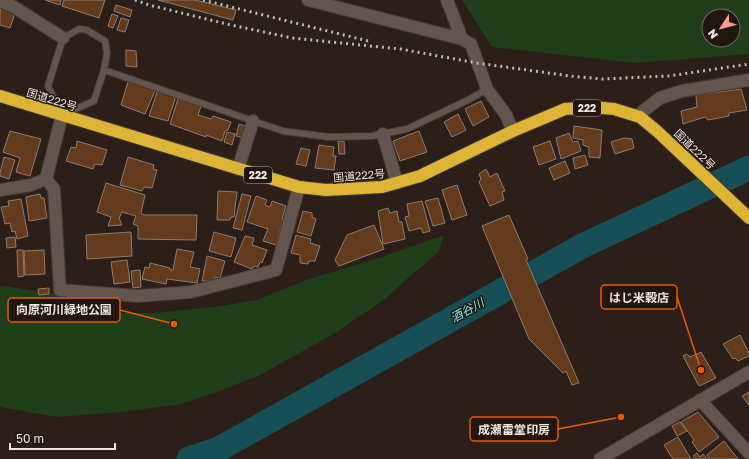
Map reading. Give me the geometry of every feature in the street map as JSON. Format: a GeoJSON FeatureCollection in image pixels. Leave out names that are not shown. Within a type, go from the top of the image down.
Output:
{"type":"FeatureCollection","features":[{"type":"Feature","properties":{"kind":"highway","name":"国道222号"},"geometry":{"type":"LineString","coordinates":[[0,96],[298,187],[326,190],[382,188],[420,176],[513,131],[565,109],[614,109],[640,117],[658,132],[749,218]]}},
{"type":"Feature","properties":{"kind":"street"},"geometry":{"type":"LineString","coordinates":[[308,0],[462,40],[471,44],[487,89],[506,115],[513,131]]}},
{"type":"Feature","properties":{"kind":"street"},"geometry":{"type":"LineString","coordinates":[[447,0],[462,40]]}},
{"type":"Feature","properties":{"kind":"street"},"geometry":{"type":"LineString","coordinates":[[0,1],[14,7],[63,38]]}},
{"type":"Feature","properties":{"kind":"street"},"geometry":{"type":"LineString","coordinates":[[637,116],[660,98],[682,91],[749,80]]}},
{"type":"Feature","properties":{"kind":"street"},"geometry":{"type":"LineString","coordinates":[[46,179],[62,115]]}},
{"type":"Feature","properties":{"kind":"street"},"geometry":{"type":"LineString","coordinates":[[238,169],[253,120]]}},
{"type":"Feature","properties":{"kind":"street"},"geometry":{"type":"LineString","coordinates":[[383,134],[397,183]]}},
{"type":"Feature","properties":{"kind":"street"},"geometry":{"type":"LineString","coordinates":[[46,179],[54,189],[60,290],[138,296],[191,292],[276,270],[298,187]]}},
{"type":"Feature","properties":{"kind":"street"},"geometry":{"type":"LineString","coordinates":[[0,190],[31,185],[46,179]]}},
{"type":"Feature","properties":{"kind":"street"},"geometry":{"type":"LineString","coordinates":[[600,459],[749,372]]}},
{"type":"Feature","properties":{"kind":"street"},"geometry":{"type":"LineString","coordinates":[[700,400],[749,453]]}},
{"type":"Feature","properties":{"kind":"lane"},"geometry":{"type":"LineString","coordinates":[[79,29],[87,30],[105,41],[107,53],[104,70],[94,101],[62,115],[48,86],[63,38],[79,29]]}},
{"type":"Feature","properties":{"kind":"lane"},"geometry":{"type":"LineString","coordinates":[[104,70],[284,131],[329,137],[372,136],[407,129],[468,100],[487,89]]}},
{"type":"Feature","properties":{"kind":"green space"},"geometry":{"type":"Polygon","coordinates":[[[462,0],[749,0],[749,54],[635,63],[492,47],[462,0]]]}},
{"type":"Feature","properties":{"kind":"green space"},"geometry":{"type":"Polygon","coordinates":[[[444,235],[438,253],[384,300],[337,332],[260,375],[217,392],[181,404],[122,412],[57,417],[0,407],[0,286],[63,295],[101,313],[154,313],[214,307],[257,300],[309,279],[379,258],[444,235]]]}},
{"type":"Feature","properties":{"kind":"building"},"geometry":{"type":"Polygon","coordinates":[[[45,0],[61,0],[60,5],[45,0]]]}},
{"type":"Feature","properties":{"kind":"building"},"geometry":{"type":"Polygon","coordinates":[[[64,0],[105,0],[99,18],[62,6],[64,0]]]}},
{"type":"Feature","properties":{"kind":"building"},"geometry":{"type":"Polygon","coordinates":[[[158,0],[195,0],[236,10],[233,20],[158,0]]]}},
{"type":"Feature","properties":{"kind":"building"},"geometry":{"type":"Polygon","coordinates":[[[0,4],[16,10],[10,28],[0,25],[0,4]]]}},
{"type":"Feature","properties":{"kind":"building"},"geometry":{"type":"Polygon","coordinates":[[[116,5],[132,10],[130,17],[114,11],[116,5]]]}},
{"type":"Feature","properties":{"kind":"building"},"geometry":{"type":"Polygon","coordinates":[[[112,14],[118,16],[113,28],[108,26],[112,14]]]}},
{"type":"Feature","properties":{"kind":"building"},"geometry":{"type":"Polygon","coordinates":[[[121,18],[129,20],[125,32],[117,30],[121,18]]]}},
{"type":"Feature","properties":{"kind":"building"},"geometry":{"type":"Polygon","coordinates":[[[126,50],[136,51],[137,67],[126,66],[126,50]]]}},
{"type":"Feature","properties":{"kind":"building"},"geometry":{"type":"Polygon","coordinates":[[[130,75],[157,86],[145,114],[121,105],[130,75]]]}},
{"type":"Feature","properties":{"kind":"building"},"geometry":{"type":"Polygon","coordinates":[[[159,86],[177,93],[168,121],[149,116],[159,86]]]}},
{"type":"Feature","properties":{"kind":"building"},"geometry":{"type":"Polygon","coordinates":[[[741,89],[747,110],[729,113],[729,116],[708,120],[705,117],[683,124],[681,111],[697,107],[696,95],[741,89]]]}},
{"type":"Feature","properties":{"kind":"building"},"geometry":{"type":"Polygon","coordinates":[[[178,99],[201,106],[198,115],[211,119],[213,116],[231,122],[228,130],[225,131],[222,141],[170,124],[178,99]]]}},
{"type":"Feature","properties":{"kind":"building"},"geometry":{"type":"Polygon","coordinates":[[[481,101],[489,117],[473,126],[465,109],[481,101]]]}},
{"type":"Feature","properties":{"kind":"building"},"geometry":{"type":"Polygon","coordinates":[[[458,114],[466,130],[452,137],[444,122],[458,114]]]}},
{"type":"Feature","properties":{"kind":"building"},"geometry":{"type":"Polygon","coordinates":[[[239,124],[245,126],[243,138],[236,136],[239,124]]]}},
{"type":"Feature","properties":{"kind":"building"},"geometry":{"type":"Polygon","coordinates":[[[574,126],[602,130],[600,158],[589,157],[589,147],[583,145],[583,140],[573,138],[574,126]]]}},
{"type":"Feature","properties":{"kind":"building"},"geometry":{"type":"Polygon","coordinates":[[[10,131],[41,139],[30,176],[16,172],[20,158],[3,152],[10,131]]]}},
{"type":"Feature","properties":{"kind":"building"},"geometry":{"type":"Polygon","coordinates":[[[419,131],[427,152],[400,161],[393,141],[419,131]]]}},
{"type":"Feature","properties":{"kind":"building"},"geometry":{"type":"Polygon","coordinates":[[[227,132],[235,134],[232,145],[224,142],[227,132]]]}},
{"type":"Feature","properties":{"kind":"building"},"geometry":{"type":"Polygon","coordinates":[[[569,133],[573,142],[578,141],[581,151],[561,159],[556,138],[569,133]]]}},
{"type":"Feature","properties":{"kind":"building"},"geometry":{"type":"Polygon","coordinates":[[[624,138],[632,139],[634,148],[615,154],[611,142],[624,138]]]}},
{"type":"Feature","properties":{"kind":"building"},"geometry":{"type":"Polygon","coordinates":[[[77,141],[107,150],[102,165],[95,164],[93,169],[66,161],[71,147],[76,148],[77,141]]]}},
{"type":"Feature","properties":{"kind":"building"},"geometry":{"type":"Polygon","coordinates":[[[338,141],[344,141],[345,154],[339,154],[338,141]]]}},
{"type":"Feature","properties":{"kind":"building"},"geometry":{"type":"Polygon","coordinates":[[[550,141],[556,159],[539,165],[533,147],[550,141]]]}},
{"type":"Feature","properties":{"kind":"building"},"geometry":{"type":"Polygon","coordinates":[[[319,145],[334,147],[333,156],[336,156],[334,170],[315,168],[319,145]]]}},
{"type":"Feature","properties":{"kind":"building"},"geometry":{"type":"Polygon","coordinates":[[[301,148],[310,150],[306,166],[296,164],[301,148]]]}},
{"type":"Feature","properties":{"kind":"building"},"geometry":{"type":"Polygon","coordinates":[[[585,155],[588,165],[575,169],[573,158],[585,155]]]}},
{"type":"Feature","properties":{"kind":"building"},"geometry":{"type":"Polygon","coordinates":[[[4,157],[15,160],[9,179],[0,176],[4,157]]]}},
{"type":"Feature","properties":{"kind":"building"},"geometry":{"type":"Polygon","coordinates":[[[128,157],[154,165],[153,169],[157,170],[152,188],[144,187],[142,191],[120,185],[128,157]]]}},
{"type":"Feature","properties":{"kind":"building"},"geometry":{"type":"Polygon","coordinates":[[[565,161],[570,173],[554,180],[549,168],[565,161]]]}},
{"type":"Feature","properties":{"kind":"building"},"geometry":{"type":"Polygon","coordinates":[[[486,169],[490,177],[497,173],[505,191],[502,192],[504,200],[490,206],[479,182],[481,179],[479,174],[486,169]]]}},
{"type":"Feature","properties":{"kind":"building"},"geometry":{"type":"Polygon","coordinates":[[[106,183],[145,195],[141,213],[144,215],[197,215],[196,240],[138,239],[138,226],[133,224],[136,216],[122,212],[119,218],[122,225],[108,226],[111,217],[97,212],[106,183]]]}},
{"type":"Feature","properties":{"kind":"building"},"geometry":{"type":"Polygon","coordinates":[[[457,185],[467,215],[452,220],[442,190],[457,185]]]}},
{"type":"Feature","properties":{"kind":"building"},"geometry":{"type":"Polygon","coordinates":[[[218,191],[237,192],[234,217],[231,217],[230,220],[217,220],[218,191]]]}},
{"type":"Feature","properties":{"kind":"building"},"geometry":{"type":"Polygon","coordinates":[[[40,194],[41,198],[44,198],[47,218],[29,221],[26,197],[40,194]]]}},
{"type":"Feature","properties":{"kind":"building"},"geometry":{"type":"Polygon","coordinates":[[[242,194],[251,196],[242,230],[233,228],[242,194]]]}},
{"type":"Feature","properties":{"kind":"building"},"geometry":{"type":"Polygon","coordinates":[[[256,196],[267,200],[265,205],[270,207],[272,201],[286,206],[276,245],[263,241],[268,229],[247,222],[256,196]]]}},
{"type":"Feature","properties":{"kind":"building"},"geometry":{"type":"Polygon","coordinates":[[[438,198],[445,223],[433,226],[425,201],[438,198]]]}},
{"type":"Feature","properties":{"kind":"building"},"geometry":{"type":"Polygon","coordinates":[[[21,199],[28,236],[17,239],[15,231],[12,232],[10,223],[5,224],[1,207],[9,206],[8,201],[21,199]]]}},
{"type":"Feature","properties":{"kind":"building"},"geometry":{"type":"Polygon","coordinates":[[[422,201],[430,231],[423,233],[421,228],[409,231],[405,217],[409,216],[407,204],[422,201]]]}},
{"type":"Feature","properties":{"kind":"building"},"geometry":{"type":"Polygon","coordinates":[[[388,208],[390,213],[397,211],[399,222],[402,222],[405,239],[383,244],[378,211],[388,208]]]}},
{"type":"Feature","properties":{"kind":"building"},"geometry":{"type":"Polygon","coordinates":[[[303,211],[312,213],[312,217],[316,219],[311,236],[297,232],[303,211]]]}},
{"type":"Feature","properties":{"kind":"building"},"geometry":{"type":"Polygon","coordinates":[[[509,215],[528,259],[526,260],[579,383],[572,385],[566,371],[563,373],[529,339],[482,226],[509,215]]]}},
{"type":"Feature","properties":{"kind":"building"},"geometry":{"type":"Polygon","coordinates":[[[374,225],[384,249],[339,266],[335,260],[347,235],[374,225]]]}},
{"type":"Feature","properties":{"kind":"building"},"geometry":{"type":"Polygon","coordinates":[[[131,232],[132,256],[87,259],[86,235],[131,232]]]}},
{"type":"Feature","properties":{"kind":"building"},"geometry":{"type":"Polygon","coordinates":[[[214,232],[236,238],[231,257],[209,251],[214,232]]]}},
{"type":"Feature","properties":{"kind":"building"},"geometry":{"type":"Polygon","coordinates":[[[296,235],[311,239],[310,243],[320,246],[315,261],[309,261],[308,264],[300,263],[300,255],[291,253],[296,235]]]}},
{"type":"Feature","properties":{"kind":"building"},"geometry":{"type":"Polygon","coordinates":[[[245,236],[254,238],[252,245],[267,250],[262,263],[260,262],[258,267],[254,266],[252,269],[234,262],[245,236]]]}},
{"type":"Feature","properties":{"kind":"building"},"geometry":{"type":"Polygon","coordinates":[[[15,237],[16,247],[7,248],[6,238],[15,237]]]}},
{"type":"Feature","properties":{"kind":"building"},"geometry":{"type":"Polygon","coordinates":[[[177,249],[194,252],[190,267],[200,269],[197,283],[167,279],[166,284],[142,279],[145,267],[149,268],[150,263],[173,270],[177,249]]]}},
{"type":"Feature","properties":{"kind":"building"},"geometry":{"type":"Polygon","coordinates":[[[17,250],[23,250],[24,276],[18,277],[17,250]]]}},
{"type":"Feature","properties":{"kind":"building"},"geometry":{"type":"Polygon","coordinates":[[[44,250],[45,274],[25,275],[24,251],[44,250]]]}},
{"type":"Feature","properties":{"kind":"building"},"geometry":{"type":"Polygon","coordinates":[[[207,256],[225,261],[220,278],[215,277],[214,281],[202,281],[207,256]]]}},
{"type":"Feature","properties":{"kind":"building"},"geometry":{"type":"Polygon","coordinates":[[[127,260],[130,282],[114,284],[111,262],[127,260]]]}},
{"type":"Feature","properties":{"kind":"building"},"geometry":{"type":"Polygon","coordinates":[[[140,270],[141,287],[133,288],[131,271],[140,270]]]}},
{"type":"Feature","properties":{"kind":"building"},"geometry":{"type":"Polygon","coordinates":[[[49,288],[49,294],[39,295],[38,289],[49,288]]]}},
{"type":"Feature","properties":{"kind":"building"},"geometry":{"type":"Polygon","coordinates":[[[740,335],[749,356],[738,361],[735,358],[733,359],[723,344],[740,335]]]}},
{"type":"Feature","properties":{"kind":"building"},"geometry":{"type":"Polygon","coordinates":[[[701,352],[716,378],[699,386],[683,356],[687,354],[690,357],[701,352]]]}},
{"type":"Feature","properties":{"kind":"building"},"geometry":{"type":"Polygon","coordinates":[[[749,392],[749,405],[742,396],[749,392]]]}},
{"type":"Feature","properties":{"kind":"building"},"geometry":{"type":"Polygon","coordinates":[[[698,412],[719,437],[699,452],[692,442],[694,440],[681,422],[698,412]]]}},
{"type":"Feature","properties":{"kind":"building"},"geometry":{"type":"Polygon","coordinates":[[[680,422],[687,431],[677,436],[672,426],[680,422]]]}},
{"type":"Feature","properties":{"kind":"building"},"geometry":{"type":"Polygon","coordinates":[[[678,437],[691,459],[673,459],[664,445],[678,437]]]}},
{"type":"Feature","properties":{"kind":"building"},"geometry":{"type":"Polygon","coordinates":[[[724,441],[738,459],[709,459],[707,455],[724,441]]]}},
{"type":"Feature","properties":{"kind":"building"},"geometry":{"type":"Polygon","coordinates":[[[697,453],[700,457],[703,454],[707,459],[695,459],[693,456],[697,453]]]}},
{"type":"Feature","properties":{"kind":"waterway","name":"酒谷川"},"geometry":{"type":"LineString","coordinates":[[189,459],[217,450],[584,245],[749,168]]}},
{"type":"Feature","properties":{"kind":"railway"},"geometry":{"type":"LineString","coordinates":[[135,0],[149,5],[231,25],[292,38],[400,49],[477,63],[570,76],[602,79],[669,76],[749,64]]}},
{"type":"Feature","properties":{"kind":"railway"},"geometry":{"type":"LineString","coordinates":[[203,0],[368,41]]}},
{"type":"Feature","properties":{"kind":"place","name":"向原河川緑地公園"},"geometry":{"type":"Point","coordinates":[174,324]}},
{"type":"Feature","properties":{"kind":"place","name":"はじ米穀店"},"geometry":{"type":"Point","coordinates":[701,370]}},
{"type":"Feature","properties":{"kind":"place","name":"成瀬雷堂印房"},"geometry":{"type":"Point","coordinates":[621,417]}}]}
